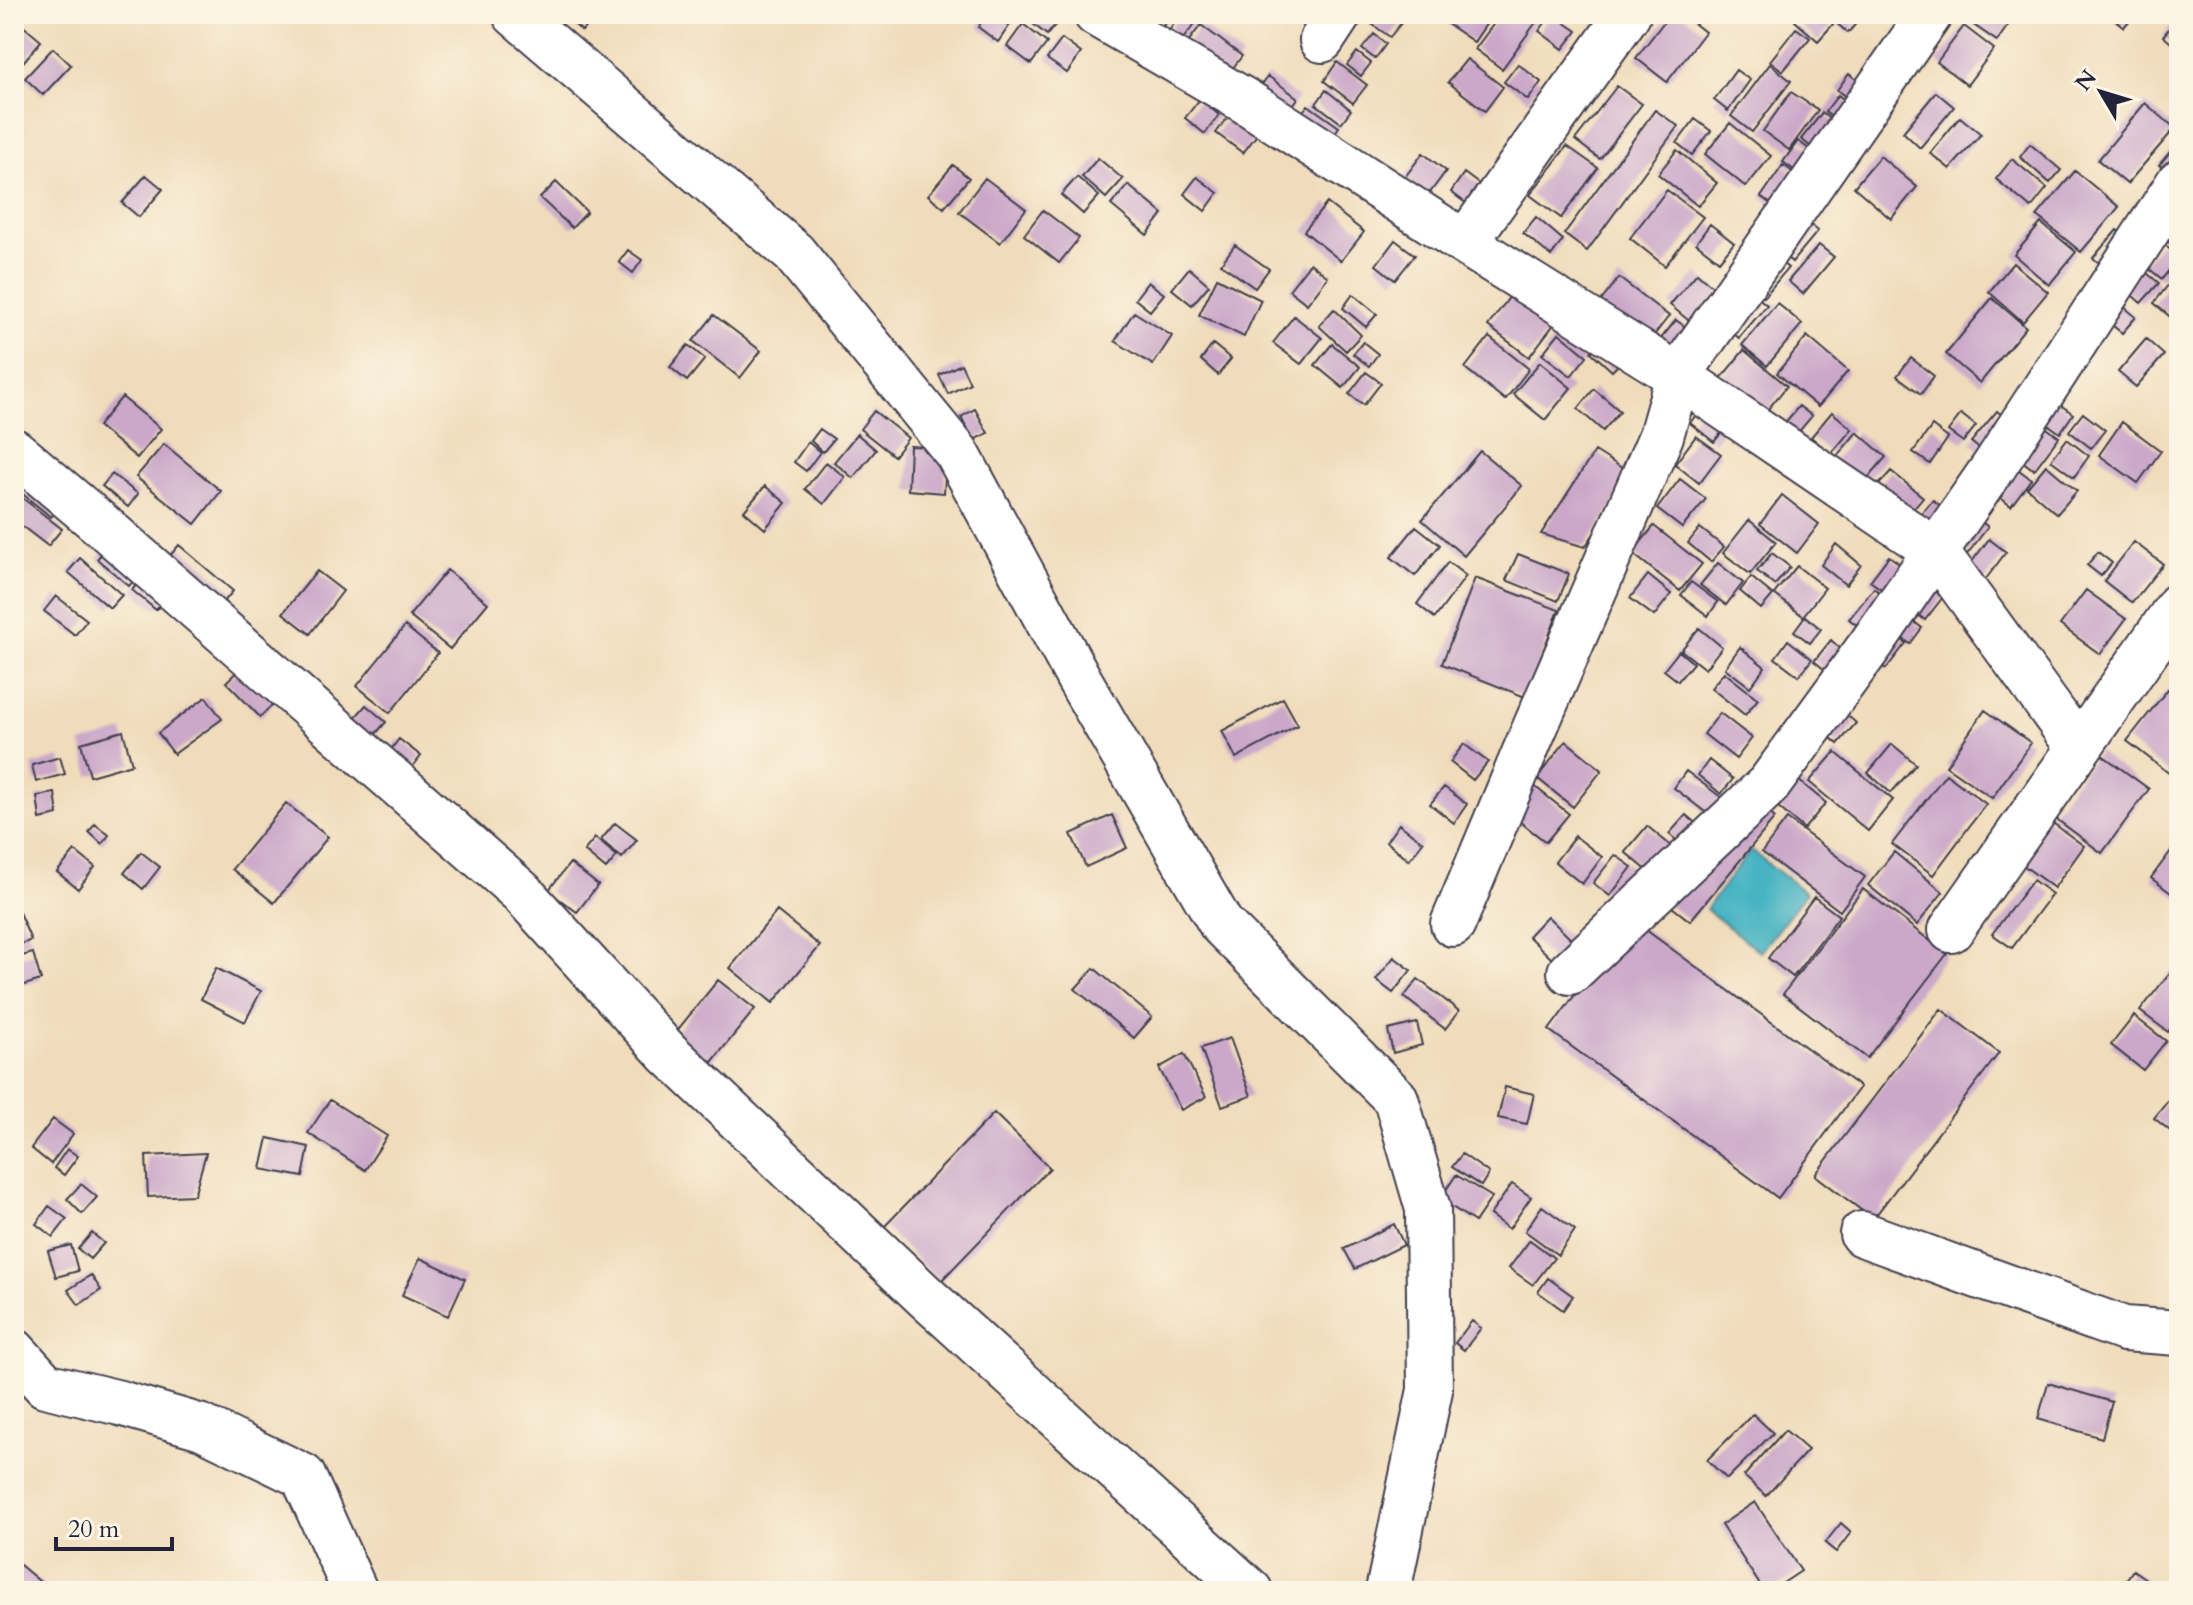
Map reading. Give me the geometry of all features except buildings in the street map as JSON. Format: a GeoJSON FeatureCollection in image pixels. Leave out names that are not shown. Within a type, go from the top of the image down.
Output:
{"type":"FeatureCollection","features":[{"type":"Feature","properties":{"kind":"street"},"geometry":{"type":"LineString","coordinates":[[515,14],[794,253],[957,453],[1079,679],[1221,924],[1396,1099],[1428,1209],[1430,1390],[1388,1591]]}},
{"type":"Feature","properties":{"kind":"street"},"geometry":{"type":"LineString","coordinates":[[1096,14],[1247,102],[1678,376],[1936,551],[2078,747]]}},
{"type":"Feature","properties":{"kind":"street"},"geometry":{"type":"LineString","coordinates":[[1465,243],[1628,14]]}},
{"type":"Feature","properties":{"kind":"street"},"geometry":{"type":"LineString","coordinates":[[1453,924],[1661,436],[1678,376],[1930,14]]}},
{"type":"Feature","properties":{"kind":"street"},"geometry":{"type":"LineString","coordinates":[[1570,972],[1769,784],[1995,465],[2179,182]]}},
{"type":"Feature","properties":{"kind":"street"},"geometry":{"type":"LineString","coordinates":[[14,451],[521,892],[668,1053],[927,1298],[1250,1591]]}},
{"type":"Feature","properties":{"kind":"street"},"geometry":{"type":"LineString","coordinates":[[1951,930],[2179,605]]}},
{"type":"Feature","properties":{"kind":"street"},"geometry":{"type":"LineString","coordinates":[[1862,1234],[2124,1329],[2179,1333]]}},
{"type":"Feature","properties":{"kind":"street"},"geometry":{"type":"LineString","coordinates":[[14,1351],[45,1385],[202,1427],[303,1476],[355,1591]]}},
{"type":"Feature","properties":{"kind":"water"},"geometry":{"type":"Polygon","coordinates":[[[1751,850],[1806,893],[1760,952],[1706,909],[1751,850]]]}}]}
